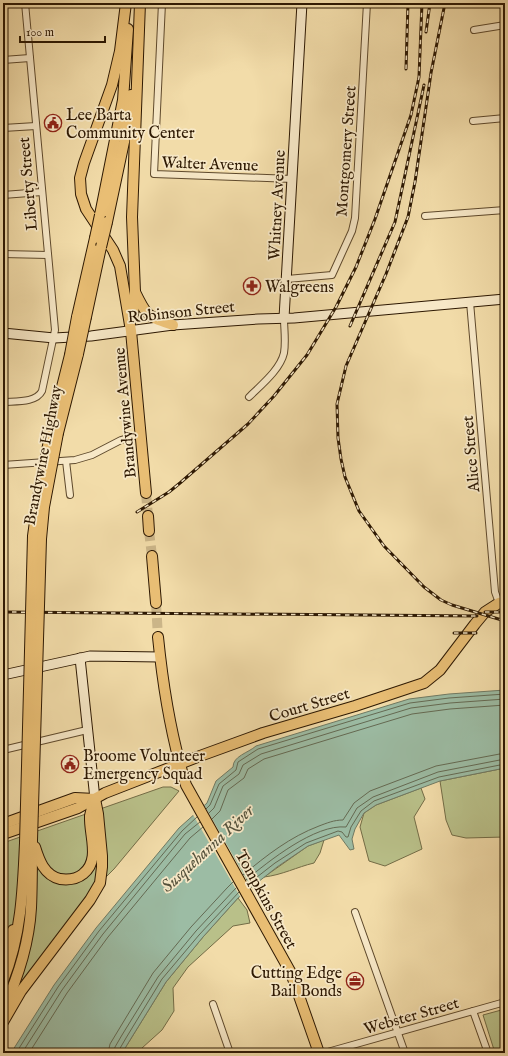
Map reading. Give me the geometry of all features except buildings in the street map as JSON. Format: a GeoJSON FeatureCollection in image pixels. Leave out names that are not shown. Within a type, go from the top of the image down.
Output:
{"type":"FeatureCollection","features":[{"type":"Feature","properties":{"kind":"main road"},"geometry":{"type":"LineString","coordinates":[[126,3],[120,51],[112,85],[84,163],[80,186],[86,209],[117,258],[122,277],[131,331]]}},
{"type":"Feature","properties":{"kind":"main road","name":"Brandywine Highway"},"geometry":{"type":"LineString","coordinates":[[82,317],[101,248],[104,219],[126,76],[130,3]]}},
{"type":"Feature","properties":{"kind":"main road"},"geometry":{"type":"LineString","coordinates":[[131,331],[134,292],[132,217],[140,3]]}},
{"type":"Feature","properties":{"kind":"main road","name":"Brandywine Highway"},"geometry":{"type":"LineString","coordinates":[[3,1010],[16,980],[27,939],[31,908],[29,842],[33,536],[40,485],[74,354],[82,317],[95,238],[104,219],[117,179],[128,121],[133,83],[140,3]]}},
{"type":"Feature","properties":{"kind":"main road"},"geometry":{"type":"LineString","coordinates":[[134,292],[147,314],[155,319],[173,325]]}},
{"type":"Feature","properties":{"kind":"main road","name":"Brandywine Avenue"},"geometry":{"type":"LineString","coordinates":[[131,331],[146,493]]}},
{"type":"Feature","properties":{"kind":"main road"},"geometry":{"type":"LineString","coordinates":[[148,516],[150,531]]}},
{"type":"Feature","properties":{"kind":"main road"},"geometry":{"type":"LineString","coordinates":[[152,556],[156,603]]}},
{"type":"Feature","properties":{"kind":"main road","name":"Court Street"},"geometry":{"type":"LineString","coordinates":[[3,834],[78,808],[105,793],[263,733],[355,706],[424,683],[440,670],[479,618],[490,608],[502,602]]}},
{"type":"Feature","properties":{"kind":"main road"},"geometry":{"type":"LineString","coordinates":[[158,637],[164,691],[180,764]]}},
{"type":"Feature","properties":{"kind":"main road","name":"Tompkins Street"},"geometry":{"type":"LineString","coordinates":[[180,764],[191,796],[291,973],[319,1053]]}},
{"type":"Feature","properties":{"kind":"main road","name":"Court Street"},"geometry":{"type":"LineString","coordinates":[[3,824],[75,798],[94,799]]}},
{"type":"Feature","properties":{"kind":"main road"},"geometry":{"type":"LineString","coordinates":[[29,842],[45,870],[53,877],[74,879],[83,875],[91,866],[94,858],[90,815],[94,799]]}},
{"type":"Feature","properties":{"kind":"main road"},"geometry":{"type":"LineString","coordinates":[[3,1022],[21,991],[90,900],[100,882],[102,856],[98,814],[94,799]]}},
{"type":"Feature","properties":{"kind":"main road","name":"Brandywine Highway"},"geometry":{"type":"LineString","coordinates":[[3,981],[11,960],[17,936],[29,842]]}},
{"type":"Feature","properties":{"kind":"main road"},"geometry":{"type":"LineString","coordinates":[[3,949],[10,939],[15,925],[24,880]]}},
{"type":"Feature","properties":{"kind":"street","name":"Liberty Street"},"geometry":{"type":"LineString","coordinates":[[3,402],[31,400],[39,396],[42,391],[55,330],[25,3]]}},
{"type":"Feature","properties":{"kind":"street","name":"Walter Avenue"},"geometry":{"type":"LineString","coordinates":[[162,3],[154,174],[293,179]]}},
{"type":"Feature","properties":{"kind":"street","name":"Whitney Avenue"},"geometry":{"type":"LineString","coordinates":[[249,397],[272,372],[282,356],[284,344],[284,318],[302,3]]}},
{"type":"Feature","properties":{"kind":"street","name":"Montgomery Street"},"geometry":{"type":"LineString","coordinates":[[287,278],[332,275],[352,231],[355,218],[366,3]]}},
{"type":"Feature","properties":{"kind":"street"},"geometry":{"type":"LineString","coordinates":[[474,30],[505,25]]}},
{"type":"Feature","properties":{"kind":"street"},"geometry":{"type":"LineString","coordinates":[[3,60],[30,58]]}},
{"type":"Feature","properties":{"kind":"street"},"geometry":{"type":"LineString","coordinates":[[473,121],[505,118]]}},
{"type":"Feature","properties":{"kind":"street"},"geometry":{"type":"LineString","coordinates":[[3,128],[36,126]]}},
{"type":"Feature","properties":{"kind":"street"},"geometry":{"type":"LineString","coordinates":[[3,195],[42,192]]}},
{"type":"Feature","properties":{"kind":"street"},"geometry":{"type":"LineString","coordinates":[[425,216],[505,210]]}},
{"type":"Feature","properties":{"kind":"street"},"geometry":{"type":"LineString","coordinates":[[3,254],[48,255]]}},
{"type":"Feature","properties":{"kind":"street","name":"Robinson Street"},"geometry":{"type":"LineString","coordinates":[[3,333],[54,338],[91,336],[173,325],[284,318],[505,299]]}},
{"type":"Feature","properties":{"kind":"street","name":"Alice Street"},"geometry":{"type":"LineString","coordinates":[[470,302],[495,592],[502,602]]}},
{"type":"Feature","properties":{"kind":"street"},"geometry":{"type":"LineString","coordinates":[[3,465],[66,461],[84,458],[121,440],[141,434]]}},
{"type":"Feature","properties":{"kind":"street"},"geometry":{"type":"LineString","coordinates":[[66,461],[70,495]]}},
{"type":"Feature","properties":{"kind":"street"},"geometry":{"type":"LineString","coordinates":[[3,675],[94,656],[160,657]]}},
{"type":"Feature","properties":{"kind":"street"},"geometry":{"type":"LineString","coordinates":[[80,658],[94,799]]}},
{"type":"Feature","properties":{"kind":"street"},"geometry":{"type":"LineString","coordinates":[[3,750],[87,730]]}},
{"type":"Feature","properties":{"kind":"street"},"geometry":{"type":"LineString","coordinates":[[355,912],[405,1053]]}},
{"type":"Feature","properties":{"kind":"street","name":"Webster Street"},"geometry":{"type":"LineString","coordinates":[[324,1053],[505,1002]]}},
{"type":"Feature","properties":{"kind":"street"},"geometry":{"type":"LineString","coordinates":[[213,1004],[230,1053]]}},
{"type":"Feature","properties":{"kind":"street"},"geometry":{"type":"LineString","coordinates":[[473,1011],[488,1053]]}},
{"type":"Feature","properties":{"kind":"shaded area"},"geometry":{"type":"Polygon","coordinates":[[[505,768],[505,837],[466,838],[452,835],[446,820],[440,781],[505,768]]]}},
{"type":"Feature","properties":{"kind":"shaded area"},"geometry":{"type":"Polygon","coordinates":[[[163,787],[171,787],[179,791],[114,869],[88,895],[3,1009],[3,843],[163,787]]]}},
{"type":"Feature","properties":{"kind":"shaded area"},"geometry":{"type":"Polygon","coordinates":[[[421,788],[425,799],[414,817],[422,849],[385,866],[369,861],[360,827],[364,813],[376,805],[421,788]]]}},
{"type":"Feature","properties":{"kind":"shaded area"},"geometry":{"type":"Polygon","coordinates":[[[324,840],[320,853],[314,863],[277,875],[264,877],[308,846],[324,840]]]}},
{"type":"Feature","properties":{"kind":"shaded area"},"geometry":{"type":"Polygon","coordinates":[[[238,898],[247,910],[250,923],[233,926],[188,967],[173,988],[174,1011],[162,1030],[142,1048],[140,1053],[122,1053],[166,982],[238,898]]]}},
{"type":"Feature","properties":{"kind":"shaded area"},"geometry":{"type":"Polygon","coordinates":[[[505,1009],[505,1053],[495,1053],[483,1015],[505,1009]]]}},
{"type":"Feature","properties":{"kind":"water","name":"Susquehanna River"},"geometry":{"type":"Polygon","coordinates":[[[505,690],[505,768],[440,781],[376,805],[364,813],[355,829],[352,839],[354,849],[350,850],[339,835],[308,846],[277,867],[238,898],[203,937],[166,982],[122,1053],[11,1053],[54,985],[96,928],[179,828],[207,803],[216,781],[233,767],[235,760],[238,757],[256,746],[409,699],[449,694],[505,690]]]}},
{"type":"Feature","properties":{"kind":"pier"},"geometry":{"type":"Polygon","coordinates":[[[203,803],[252,889],[241,898],[192,813],[203,803]]]}},
{"type":"Feature","properties":{"kind":"tunnel"},"geometry":{"type":"LineString","coordinates":[[146,493],[148,516]]}},
{"type":"Feature","properties":{"kind":"tunnel"},"geometry":{"type":"LineString","coordinates":[[149,531],[152,556]]}},
{"type":"Feature","properties":{"kind":"tunnel"},"geometry":{"type":"LineString","coordinates":[[156,603],[158,637]]}},
{"type":"Feature","properties":{"kind":"railway"},"geometry":{"type":"LineString","coordinates":[[406,69],[408,3]]}},
{"type":"Feature","properties":{"kind":"railway"},"geometry":{"type":"LineString","coordinates":[[137,512],[169,492],[248,424],[274,396],[307,355],[336,307],[356,267],[375,219],[411,115],[419,77],[422,3]]}},
{"type":"Feature","properties":{"kind":"railway"},"geometry":{"type":"LineString","coordinates":[[426,32],[430,3]]}},
{"type":"Feature","properties":{"kind":"railway"},"geometry":{"type":"LineString","coordinates":[[445,3],[431,73],[415,182],[408,217],[386,274],[346,366],[337,404],[338,438],[345,477],[359,511],[384,546],[424,587],[441,600],[452,605],[505,621]]}},
{"type":"Feature","properties":{"kind":"railway"},"geometry":{"type":"LineString","coordinates":[[350,326],[395,222],[424,85]]}},
{"type":"Feature","properties":{"kind":"railway"},"geometry":{"type":"LineString","coordinates":[[3,612],[477,616]]}},
{"type":"Feature","properties":{"kind":"railway"},"geometry":{"type":"LineString","coordinates":[[485,612],[505,612]]}},
{"type":"Feature","properties":{"kind":"railway"},"geometry":{"type":"LineString","coordinates":[[454,633],[476,633]]}},
{"type":"Feature","properties":{"kind":"place","name":"Lee Barta Community Center"},"geometry":{"type":"Point","coordinates":[53,123]}},
{"type":"Feature","properties":{"kind":"place","name":"Walgreens"},"geometry":{"type":"Point","coordinates":[252,286]}},
{"type":"Feature","properties":{"kind":"place","name":"Broome Volunteer Emergency Squad"},"geometry":{"type":"Point","coordinates":[70,764]}},
{"type":"Feature","properties":{"kind":"place","name":"Cutting Edge Bail Bonds"},"geometry":{"type":"Point","coordinates":[355,981]}}]}
